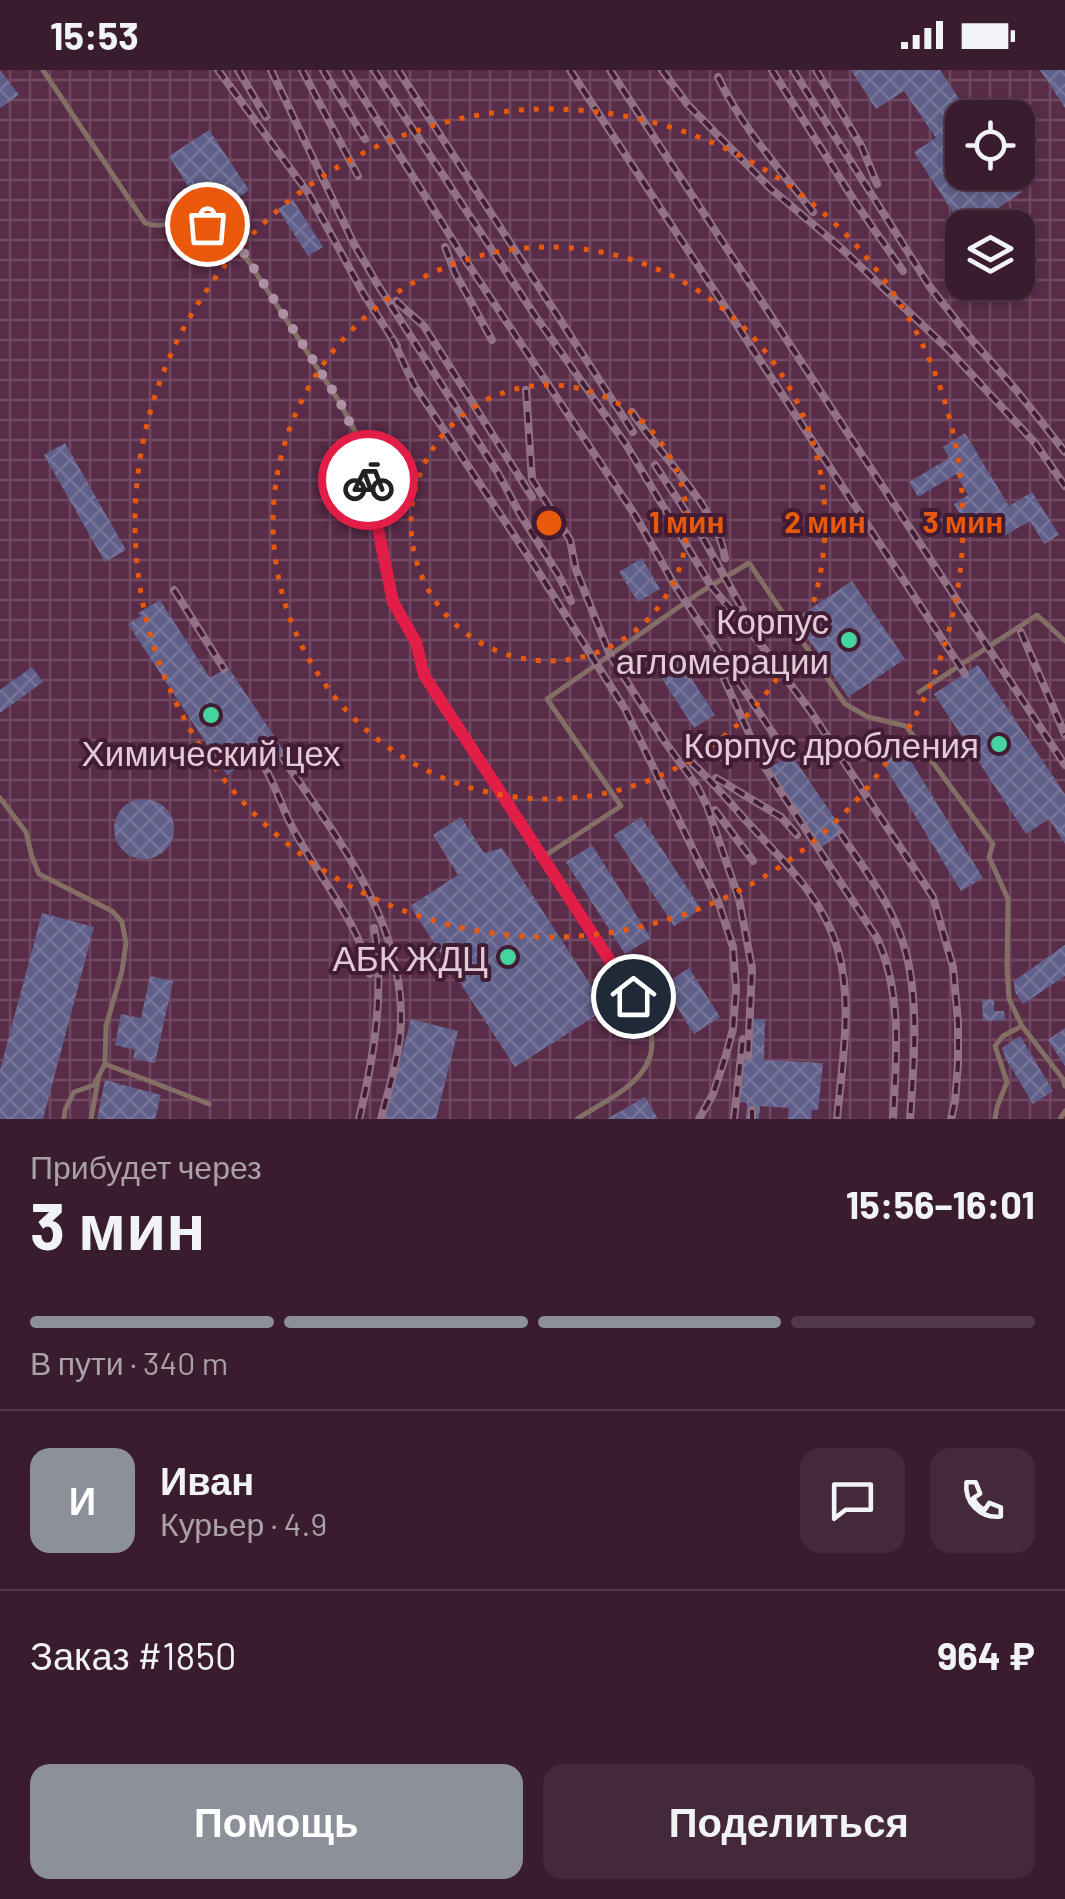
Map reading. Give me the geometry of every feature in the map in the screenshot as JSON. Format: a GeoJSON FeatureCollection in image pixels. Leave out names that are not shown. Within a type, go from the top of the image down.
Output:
{"type":"FeatureCollection","features":[{"type":"Feature","properties":{"kind":"lane"},"geometry":{"type":"LineString","coordinates":[[43,70],[145,223],[164,226],[196,215],[207,224],[223,222],[320,372],[356,436],[393,602],[416,642],[424,675],[647,1020],[653,1045],[642,1074],[577,1119]]}},
{"type":"Feature","properties":{"kind":"lane"},"geometry":{"type":"LineString","coordinates":[[544,857],[621,806],[547,699],[699,593],[749,564],[844,704],[868,717],[906,726],[993,844],[989,857],[1008,900],[1009,1000],[1022,1026],[1065,1086]]}},
{"type":"Feature","properties":{"kind":"lane"},"geometry":{"type":"LineString","coordinates":[[919,692],[1037,616],[1065,640]]}},
{"type":"Feature","properties":{"kind":"lane"},"geometry":{"type":"LineString","coordinates":[[0,798],[26,832],[39,874],[112,910],[122,922],[126,942],[106,1026],[106,1064],[94,1085],[74,1092],[64,1110],[64,1119]]}},
{"type":"Feature","properties":{"kind":"lane"},"geometry":{"type":"LineString","coordinates":[[994,1119],[1007,1082],[995,1046],[1003,1036],[1022,1026]]}},
{"type":"Feature","properties":{"kind":"lane"},"geometry":{"type":"LineString","coordinates":[[106,1064],[209,1104]]}},
{"type":"Feature","properties":{"kind":"lane"},"geometry":{"type":"LineString","coordinates":[[91,1119],[98,1077]]}},
{"type":"Feature","properties":{"kind":"lane"},"geometry":{"type":"LineString","coordinates":[[1060,1119],[1065,1111]]}},
{"type":"Feature","properties":{"kind":"shaded area"},"geometry":{"type":"Polygon","coordinates":[[[0,70],[1065,70],[1065,1119],[0,1119],[0,70]]]}},
{"type":"Feature","properties":{"kind":"building"},"geometry":{"type":"Polygon","coordinates":[[[0,70],[19,95],[0,108],[0,70]]]}},
{"type":"Feature","properties":{"kind":"building"},"geometry":{"type":"Polygon","coordinates":[[[851,70],[940,70],[960,100],[945,100],[945,190],[1022,192],[996,210],[951,210],[914,152],[936,138],[904,91],[876,109],[851,70]]]}},
{"type":"Feature","properties":{"kind":"building"},"geometry":{"type":"Polygon","coordinates":[[[1040,70],[1065,70],[1065,108],[1040,70]]]}},
{"type":"Feature","properties":{"kind":"building"},"geometry":{"type":"Polygon","coordinates":[[[209,130],[249,190],[208,218],[169,156],[209,130]]]}},
{"type":"Feature","properties":{"kind":"building"},"geometry":{"type":"Polygon","coordinates":[[[293,200],[323,247],[308,256],[278,209],[293,200]]]}},
{"type":"Feature","properties":{"kind":"building"},"geometry":{"type":"Polygon","coordinates":[[[965,433],[1009,506],[1032,492],[1059,535],[1044,544],[1030,521],[1004,536],[991,516],[969,529],[954,504],[968,495],[956,474],[918,497],[909,482],[949,458],[943,447],[965,433]]]}},
{"type":"Feature","properties":{"kind":"building"},"geometry":{"type":"Polygon","coordinates":[[[65,443],[126,550],[105,562],[44,455],[65,443]]]}},
{"type":"Feature","properties":{"kind":"building"},"geometry":{"type":"Polygon","coordinates":[[[642,558],[660,589],[638,602],[619,572],[642,558]]]}},
{"type":"Feature","properties":{"kind":"building","name":"Корпус агломерации"},"geometry":{"type":"Polygon","coordinates":[[[852,581],[905,659],[848,697],[795,619],[852,581]]]}},
{"type":"Feature","properties":{"kind":"building","name":"Химический цех"},"geometry":{"type":"Polygon","coordinates":[[[160,600],[210,678],[228,667],[286,754],[268,766],[259,752],[227,775],[128,624],[160,600]]]}},
{"type":"Feature","properties":{"kind":"building"},"geometry":{"type":"Polygon","coordinates":[[[674,652],[715,715],[694,728],[653,665],[674,652]]]}},
{"type":"Feature","properties":{"kind":"building","name":"Корпус дробления"},"geometry":{"type":"Polygon","coordinates":[[[978,665],[1065,794],[1065,844],[1049,819],[1026,834],[934,694],[978,665]]]}},
{"type":"Feature","properties":{"kind":"building"},"geometry":{"type":"Polygon","coordinates":[[[32,667],[43,682],[0,713],[0,690],[32,667]]]}},
{"type":"Feature","properties":{"kind":"building"},"geometry":{"type":"Polygon","coordinates":[[[899,742],[983,878],[961,891],[878,755],[899,742]]]}},
{"type":"Feature","properties":{"kind":"building"},"geometry":{"type":"Polygon","coordinates":[[[791,754],[844,832],[821,847],[768,769],[791,754]]]}},
{"type":"Feature","properties":{"kind":"building"},"geometry":{"type":"Polygon","coordinates":[[[144,799],[165,808],[174,829],[165,850],[144,859],[123,850],[114,829],[123,808],[144,799]]]}},
{"type":"Feature","properties":{"kind":"building","name":"АБК ЖДЦ"},"geometry":{"type":"Polygon","coordinates":[[[461,817],[484,853],[502,848],[606,1009],[515,1067],[410,906],[458,875],[433,835],[461,817]]]}},
{"type":"Feature","properties":{"kind":"building"},"geometry":{"type":"Polygon","coordinates":[[[641,817],[701,909],[674,926],[614,835],[641,817]]]}},
{"type":"Feature","properties":{"kind":"building"},"geometry":{"type":"Polygon","coordinates":[[[592,845],[651,938],[625,954],[566,862],[592,845]]]}},
{"type":"Feature","properties":{"kind":"building"},"geometry":{"type":"Polygon","coordinates":[[[42,913],[94,927],[43,1119],[0,1119],[0,1070],[42,913]]]}},
{"type":"Feature","properties":{"kind":"building"},"geometry":{"type":"Polygon","coordinates":[[[1065,945],[1065,976],[1023,1004],[1015,992],[1014,981],[1065,945]]]}},
{"type":"Feature","properties":{"kind":"building"},"geometry":{"type":"Polygon","coordinates":[[[689,968],[720,1017],[694,1034],[663,985],[689,968]]]}},
{"type":"Feature","properties":{"kind":"building"},"geometry":{"type":"Polygon","coordinates":[[[150,976],[173,981],[155,1063],[133,1058],[135,1050],[115,1045],[121,1014],[141,1018],[150,976]]]}},
{"type":"Feature","properties":{"kind":"building"},"geometry":{"type":"Polygon","coordinates":[[[994,999],[994,1011],[1004,1011],[1005,1020],[983,1021],[982,1000],[994,999]]]}},
{"type":"Feature","properties":{"kind":"building"},"geometry":{"type":"Polygon","coordinates":[[[411,1019],[458,1031],[436,1119],[385,1119],[411,1019]]]}},
{"type":"Feature","properties":{"kind":"building"},"geometry":{"type":"Polygon","coordinates":[[[752,1019],[765,1019],[764,1060],[823,1063],[818,1110],[812,1110],[811,1119],[788,1119],[789,1108],[760,1106],[759,1119],[746,1119],[747,1103],[738,1102],[743,1056],[750,1056],[752,1019]]]}},
{"type":"Feature","properties":{"kind":"building"},"geometry":{"type":"Polygon","coordinates":[[[1065,1028],[1065,1066],[1048,1040],[1065,1028]]]}},
{"type":"Feature","properties":{"kind":"building"},"geometry":{"type":"Polygon","coordinates":[[[1020,1036],[1053,1091],[1033,1104],[1002,1048],[1020,1036]]]}},
{"type":"Feature","properties":{"kind":"building"},"geometry":{"type":"Polygon","coordinates":[[[105,1080],[161,1095],[155,1119],[97,1119],[105,1080]]]}},
{"type":"Feature","properties":{"kind":"building"},"geometry":{"type":"Polygon","coordinates":[[[645,1097],[658,1119],[607,1119],[645,1097]]]}},
{"type":"Feature","properties":{"kind":"railway"},"geometry":{"type":"LineString","coordinates":[[218,70],[309,194],[397,346]]}},
{"type":"Feature","properties":{"kind":"railway"},"geometry":{"type":"LineString","coordinates":[[238,70],[266,117]]}},
{"type":"Feature","properties":{"kind":"railway"},"geometry":{"type":"LineString","coordinates":[[271,70],[353,242],[498,473],[571,601]]}},
{"type":"Feature","properties":{"kind":"railway"},"geometry":{"type":"LineString","coordinates":[[302,70],[358,176]]}},
{"type":"Feature","properties":{"kind":"railway"},"geometry":{"type":"LineString","coordinates":[[323,70],[365,139]]}},
{"type":"Feature","properties":{"kind":"railway"},"geometry":{"type":"LineString","coordinates":[[346,70],[788,756]]}},
{"type":"Feature","properties":{"kind":"railway"},"geometry":{"type":"LineString","coordinates":[[374,70],[534,314],[625,443],[711,586],[811,712],[933,897],[953,967],[958,1022],[958,1064],[951,1119]]}},
{"type":"Feature","properties":{"kind":"railway"},"geometry":{"type":"LineString","coordinates":[[398,70],[633,432]]}},
{"type":"Feature","properties":{"kind":"railway"},"geometry":{"type":"LineString","coordinates":[[570,70],[965,674]]}},
{"type":"Feature","properties":{"kind":"railway"},"geometry":{"type":"LineString","coordinates":[[610,70],[1065,765]]}},
{"type":"Feature","properties":{"kind":"railway"},"geometry":{"type":"LineString","coordinates":[[662,70],[688,105],[770,188],[841,248],[949,350],[1035,443],[1065,486]]}},
{"type":"Feature","properties":{"kind":"railway"},"geometry":{"type":"LineString","coordinates":[[772,70],[903,271]]}},
{"type":"Feature","properties":{"kind":"railway"},"geometry":{"type":"LineString","coordinates":[[793,70],[930,287],[1065,452]]}},
{"type":"Feature","properties":{"kind":"railway"},"geometry":{"type":"LineString","coordinates":[[816,70],[862,147],[877,184]]}},
{"type":"Feature","properties":{"kind":"railway"},"geometry":{"type":"LineString","coordinates":[[718,77],[750,131],[813,212]]}},
{"type":"Feature","properties":{"kind":"railway"},"geometry":{"type":"LineString","coordinates":[[445,247],[492,340]]}},
{"type":"Feature","properties":{"kind":"railway"},"geometry":{"type":"LineString","coordinates":[[396,301],[424,326],[532,497]]}},
{"type":"Feature","properties":{"kind":"railway"},"geometry":{"type":"LineString","coordinates":[[392,338],[414,385],[625,709],[718,901],[733,947],[733,1029],[713,1094],[699,1119]]}},
{"type":"Feature","properties":{"kind":"railway"},"geometry":{"type":"LineString","coordinates":[[526,390],[532,479],[570,540],[576,570],[610,655],[707,806],[739,899],[752,968],[748,1056]]}},
{"type":"Feature","properties":{"kind":"railway"},"geometry":{"type":"LineString","coordinates":[[632,412],[699,500],[720,539],[725,558]]}},
{"type":"Feature","properties":{"kind":"railway"},"geometry":{"type":"LineString","coordinates":[[655,465],[702,536],[743,610]]}},
{"type":"Feature","properties":{"kind":"railway"},"geometry":{"type":"LineString","coordinates":[[174,590],[224,669]]}},
{"type":"Feature","properties":{"kind":"railway"},"geometry":{"type":"LineString","coordinates":[[1021,632],[1065,735]]}},
{"type":"Feature","properties":{"kind":"railway"},"geometry":{"type":"LineString","coordinates":[[724,679],[764,766],[877,938],[894,1004],[893,1119]]}},
{"type":"Feature","properties":{"kind":"railway"},"geometry":{"type":"LineString","coordinates":[[257,754],[290,823],[357,936],[370,974]]}},
{"type":"Feature","properties":{"kind":"railway"},"geometry":{"type":"LineString","coordinates":[[282,757],[361,877],[389,942],[401,1026],[381,1119]]}},
{"type":"Feature","properties":{"kind":"railway"},"geometry":{"type":"LineString","coordinates":[[692,763],[801,882],[831,931],[842,970],[846,1012],[837,1119]]}},
{"type":"Feature","properties":{"kind":"railway"},"geometry":{"type":"LineString","coordinates":[[716,778],[781,817],[797,835]]}},
{"type":"Feature","properties":{"kind":"railway"},"geometry":{"type":"LineString","coordinates":[[715,810],[753,861]]}},
{"type":"Feature","properties":{"kind":"railway"},"geometry":{"type":"LineString","coordinates":[[841,834],[874,882],[907,955],[914,1025],[910,1119]]}},
{"type":"Feature","properties":{"kind":"railway"},"geometry":{"type":"LineString","coordinates":[[359,1119],[376,1024],[374,928]]}},
{"type":"Feature","properties":{"kind":"railway"},"geometry":{"type":"LineString","coordinates":[[734,1119],[743,1039]]}},
{"type":"Feature","properties":{"kind":"railway"},"geometry":{"type":"LineString","coordinates":[[752,1110],[752,1119]]}},
{"type":"Feature","properties":{"kind":"way so far"},"geometry":{"type":"LineString","coordinates":[[207,224],[223,222],[340,402],[356,436],[368,480]]}},
{"type":"Feature","properties":{"kind":"place","name":"Корпус агломерации"},"geometry":{"type":"Point","coordinates":[849,640]}},
{"type":"Feature","properties":{"kind":"place","name":"Химический цех"},"geometry":{"type":"Point","coordinates":[211,715]}},
{"type":"Feature","properties":{"kind":"place","name":"Корпус дробления"},"geometry":{"type":"Point","coordinates":[999,744]}},
{"type":"Feature","properties":{"kind":"place","name":"АБК ЖДЦ"},"geometry":{"type":"Point","coordinates":[508,957]}},
{"type":"Feature","properties":{"kind":"route"},"geometry":{"type":"LineString","coordinates":[[368,480],[393,602],[416,642],[424,675],[633,996]]}}]}
